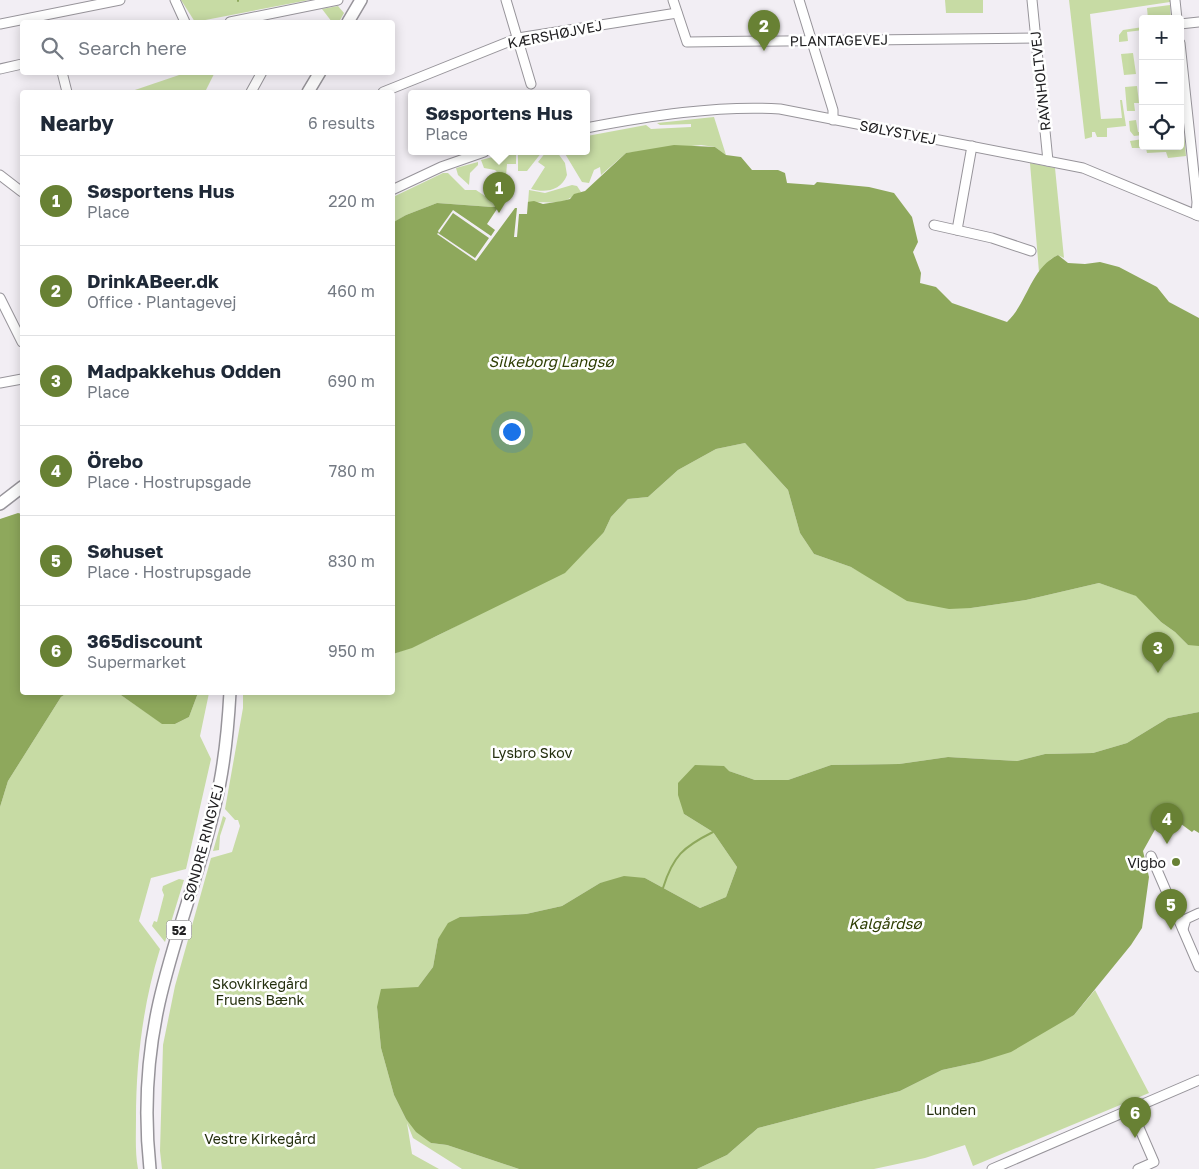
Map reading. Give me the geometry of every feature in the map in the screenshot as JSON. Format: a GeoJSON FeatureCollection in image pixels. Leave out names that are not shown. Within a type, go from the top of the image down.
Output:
{"type":"FeatureCollection","features":[{"type":"Feature","properties":{"kind":"main road"},"geometry":{"type":"LineString","coordinates":[[349,20],[361,0]]}},
{"type":"Feature","properties":{"kind":"main road"},"geometry":{"type":"LineString","coordinates":[[309,90],[318,75]]}},
{"type":"Feature","properties":{"kind":"main road"},"geometry":{"type":"LineString","coordinates":[[0,504],[20,489]]}},
{"type":"Feature","properties":{"kind":"main road","name":"SØNDRE RINGVEJ"},"geometry":{"type":"LineString","coordinates":[[150,1169],[147,1108],[152,1043],[161,994],[215,806],[228,728],[230,695]]}},
{"type":"Feature","properties":{"kind":"street"},"geometry":{"type":"LineString","coordinates":[[0,24],[120,0]]}},
{"type":"Feature","properties":{"kind":"street"},"geometry":{"type":"LineString","coordinates":[[175,0],[184,20]]}},
{"type":"Feature","properties":{"kind":"street"},"geometry":{"type":"LineString","coordinates":[[240,20],[338,0]]}},
{"type":"Feature","properties":{"kind":"street"},"geometry":{"type":"LineString","coordinates":[[506,0],[531,84]]}},
{"type":"Feature","properties":{"kind":"street","name":"PLANTAGEVEJ"},"geometry":{"type":"LineString","coordinates":[[673,0],[687,42],[1036,38]]}},
{"type":"Feature","properties":{"kind":"street"},"geometry":{"type":"LineString","coordinates":[[800,0],[833,110],[833,120]]}},
{"type":"Feature","properties":{"kind":"street","name":"RAVNHOLTVEJ"},"geometry":{"type":"LineString","coordinates":[[1032,0],[1048,161]]}},
{"type":"Feature","properties":{"kind":"street"},"geometry":{"type":"LineString","coordinates":[[1175,0],[1177,15]]}},
{"type":"Feature","properties":{"kind":"street","name":"KÆRSHØJVEJ"},"geometry":{"type":"LineString","coordinates":[[388,90],[518,38],[677,13]]}},
{"type":"Feature","properties":{"kind":"street"},"geometry":{"type":"LineString","coordinates":[[1184,24],[1199,22]]}},
{"type":"Feature","properties":{"kind":"street"},"geometry":{"type":"LineString","coordinates":[[1182,60],[1197,215]]}},
{"type":"Feature","properties":{"kind":"street"},"geometry":{"type":"LineString","coordinates":[[0,68],[20,64]]}},
{"type":"Feature","properties":{"kind":"street"},"geometry":{"type":"LineString","coordinates":[[63,75],[66,90]]}},
{"type":"Feature","properties":{"kind":"street"},"geometry":{"type":"LineString","coordinates":[[252,90],[260,75]]}},
{"type":"Feature","properties":{"kind":"street","name":"SØLYSTVEJ"},"geometry":{"type":"LineString","coordinates":[[590,127],[709,111],[753,108],[780,109],[1082,168],[1107,176],[1197,215]]}},
{"type":"Feature","properties":{"kind":"street"},"geometry":{"type":"LineString","coordinates":[[957,230],[972,146]]}},
{"type":"Feature","properties":{"kind":"street"},"geometry":{"type":"LineString","coordinates":[[395,189],[441,167],[475,155]]}},
{"type":"Feature","properties":{"kind":"street"},"geometry":{"type":"LineString","coordinates":[[0,175],[20,190]]}},
{"type":"Feature","properties":{"kind":"street"},"geometry":{"type":"LineString","coordinates":[[934,225],[992,238],[1031,251]]}},
{"type":"Feature","properties":{"kind":"street"},"geometry":{"type":"LineString","coordinates":[[0,298],[20,338]]}},
{"type":"Feature","properties":{"kind":"street"},"geometry":{"type":"LineString","coordinates":[[0,383],[20,379]]}},
{"type":"Feature","properties":{"kind":"street"},"geometry":{"type":"LineString","coordinates":[[1151,856],[1199,967]]}},
{"type":"Feature","properties":{"kind":"street"},"geometry":{"type":"LineString","coordinates":[[1183,929],[1186,919],[1199,913]]}},
{"type":"Feature","properties":{"kind":"street"},"geometry":{"type":"LineString","coordinates":[[992,1169],[1199,1080]]}},
{"type":"Feature","properties":{"kind":"street"},"geometry":{"type":"LineString","coordinates":[[1131,1109],[1154,1162],[1138,1169]]}},
{"type":"Feature","properties":{"kind":"green space"},"geometry":{"type":"Polygon","coordinates":[[[181,0],[309,0],[205,20],[194,20],[181,0]]]}},
{"type":"Feature","properties":{"kind":"green space"},"geometry":{"type":"Polygon","coordinates":[[[945,0],[983,0],[983,13],[946,13],[945,0]]]}},
{"type":"Feature","properties":{"kind":"green space"},"geometry":{"type":"Polygon","coordinates":[[[1069,0],[1170,0],[1170,2],[1090,14],[1101,119],[1122,118],[1120,100],[1122,100],[1126,126],[1107,128],[1107,137],[1097,137],[1095,132],[1092,132],[1092,137],[1085,139],[1069,0]]]}},
{"type":"Feature","properties":{"kind":"green space"},"geometry":{"type":"Polygon","coordinates":[[[1170,5],[1171,15],[1148,15],[1147,8],[1170,5]]]}},
{"type":"Feature","properties":{"kind":"green space"},"geometry":{"type":"Polygon","coordinates":[[[338,6],[344,13],[340,20],[330,20],[322,9],[338,6]]]}},
{"type":"Feature","properties":{"kind":"green space"},"geometry":{"type":"Polygon","coordinates":[[[1139,28],[1139,30],[1127,32],[1128,41],[1119,42],[1119,35],[1123,30],[1139,28]]]}},
{"type":"Feature","properties":{"kind":"green space"},"geometry":{"type":"Polygon","coordinates":[[[1133,53],[1136,74],[1124,75],[1121,54],[1133,53]]]}},
{"type":"Feature","properties":{"kind":"green space"},"geometry":{"type":"Polygon","coordinates":[[[179,75],[214,75],[206,90],[135,90],[179,75]]]}},
{"type":"Feature","properties":{"kind":"green space"},"geometry":{"type":"Polygon","coordinates":[[[1137,86],[1139,103],[1134,103],[1135,111],[1127,111],[1125,87],[1137,86]]]}},
{"type":"Feature","properties":{"kind":"green space"},"geometry":{"type":"Polygon","coordinates":[[[714,117],[726,155],[715,147],[701,145],[626,153],[601,175],[600,167],[594,170],[589,183],[582,182],[566,155],[590,155],[590,135],[646,125],[651,129],[691,127],[691,124],[660,125],[657,123],[714,117]]]}},
{"type":"Feature","properties":{"kind":"green space"},"geometry":{"type":"Polygon","coordinates":[[[1136,120],[1139,135],[1134,136],[1130,131],[1129,121],[1136,120]]]}},
{"type":"Feature","properties":{"kind":"green space"},"geometry":{"type":"Polygon","coordinates":[[[1184,135],[1186,156],[1168,158],[1166,152],[1147,153],[1146,150],[1184,150],[1184,135]]]}},
{"type":"Feature","properties":{"kind":"green space"},"geometry":{"type":"Polygon","coordinates":[[[1139,140],[1139,148],[1132,148],[1130,141],[1139,140]]]}},
{"type":"Feature","properties":{"kind":"green space"},"geometry":{"type":"Polygon","coordinates":[[[500,155],[516,155],[516,164],[507,164],[506,176],[501,176],[495,170],[484,168],[481,160],[500,155]]]}},
{"type":"Feature","properties":{"kind":"green space"},"geometry":{"type":"Polygon","coordinates":[[[518,155],[540,155],[527,171],[518,171],[518,155]]]}},
{"type":"Feature","properties":{"kind":"green space"},"geometry":{"type":"Polygon","coordinates":[[[544,155],[559,155],[565,163],[567,175],[561,185],[547,191],[531,189],[545,167],[538,162],[544,155]]]}},
{"type":"Feature","properties":{"kind":"green space"},"geometry":{"type":"Polygon","coordinates":[[[478,162],[478,165],[470,173],[469,185],[458,175],[456,168],[478,162]]]}},
{"type":"Feature","properties":{"kind":"green space"},"geometry":{"type":"Polygon","coordinates":[[[1030,163],[1055,168],[1064,258],[1058,255],[1051,259],[1039,272],[1030,163]]]}},
{"type":"Feature","properties":{"kind":"green space"},"geometry":{"type":"Polygon","coordinates":[[[443,173],[448,173],[465,190],[476,190],[485,196],[498,192],[502,179],[504,179],[503,200],[498,206],[492,207],[437,203],[406,215],[395,222],[395,196],[443,173]]]}},
{"type":"Feature","properties":{"kind":"green space"},"geometry":{"type":"Polygon","coordinates":[[[572,185],[577,186],[581,192],[564,201],[528,203],[529,190],[545,193],[572,185]]]}},
{"type":"Feature","properties":{"kind":"green space","name":"Lysbro Skov"},"geometry":{"type":"Polygon","coordinates":[[[745,443],[788,490],[800,533],[814,554],[851,567],[877,581],[971,608],[1026,600],[1099,583],[1137,596],[1161,622],[1188,645],[1199,645],[1199,712],[1168,718],[1127,743],[1093,753],[1045,754],[1017,761],[948,757],[899,764],[831,765],[788,780],[755,780],[729,771],[684,814],[713,832],[737,867],[726,897],[700,908],[645,878],[600,883],[562,906],[526,914],[461,917],[438,939],[433,967],[418,987],[377,1007],[381,1048],[394,1095],[406,1119],[431,1143],[447,1145],[519,1169],[462,1169],[413,1138],[407,1123],[412,1154],[439,1169],[162,1169],[160,1151],[163,1045],[175,986],[211,858],[232,852],[240,826],[238,820],[235,820],[225,809],[243,708],[243,695],[395,695],[395,653],[448,631],[502,600],[604,532],[611,517],[628,499],[648,497],[678,470],[716,449],[745,443]]]}},
{"type":"Feature","properties":{"kind":"green space"},"geometry":{"type":"Polygon","coordinates":[[[64,695],[121,695],[163,724],[175,724],[189,717],[197,695],[209,695],[200,736],[211,759],[186,869],[151,878],[139,921],[160,949],[149,991],[139,1054],[136,1119],[138,1169],[0,1169],[0,807],[8,781],[64,695]]]}},
{"type":"Feature","properties":{"kind":"green space"},"geometry":{"type":"Polygon","coordinates":[[[223,816],[226,818],[220,836],[219,850],[213,851],[223,816]]]}},
{"type":"Feature","properties":{"kind":"green space"},"geometry":{"type":"Polygon","coordinates":[[[179,879],[184,880],[165,942],[152,926],[154,921],[157,922],[164,895],[163,886],[179,879]]]}},
{"type":"Feature","properties":{"kind":"green space","name":"Lunden"},"geometry":{"type":"Polygon","coordinates":[[[1095,990],[1149,1093],[973,1166],[965,1145],[925,1158],[874,1169],[697,1169],[727,1155],[758,1128],[900,1091],[942,1070],[979,1062],[1074,1015],[1095,990]]]}},
{"type":"Feature","properties":{"kind":"water","name":"Silkeborg Langsø"},"geometry":{"type":"Polygon","coordinates":[[[674,145],[715,147],[726,155],[741,157],[752,170],[778,170],[785,173],[787,183],[814,185],[817,182],[869,187],[894,193],[912,217],[918,242],[913,252],[921,273],[920,283],[936,287],[952,303],[1007,322],[1020,305],[1041,269],[1058,255],[1068,263],[1085,264],[1100,262],[1119,267],[1157,287],[1169,302],[1199,318],[1199,646],[1188,645],[1161,622],[1136,596],[1099,583],[1026,600],[971,608],[949,609],[907,601],[851,567],[814,554],[800,533],[788,490],[745,443],[716,449],[678,470],[648,497],[628,499],[611,517],[604,532],[565,573],[412,648],[395,653],[395,221],[437,203],[492,207],[534,201],[543,204],[570,199],[574,194],[585,191],[626,153],[674,145]]]}},
{"type":"Feature","properties":{"kind":"water"},"geometry":{"type":"Polygon","coordinates":[[[20,514],[20,695],[64,695],[8,781],[0,807],[0,519],[20,514]]]}},
{"type":"Feature","properties":{"kind":"water"},"geometry":{"type":"Polygon","coordinates":[[[121,695],[197,695],[189,717],[175,724],[162,724],[121,695]]]}},
{"type":"Feature","properties":{"kind":"water","name":"Kalgårdsø"},"geometry":{"type":"Polygon","coordinates":[[[1199,712],[1199,833],[1194,830],[1192,832],[1177,821],[1162,817],[1143,851],[1149,877],[1142,928],[1131,945],[1074,1015],[1011,1052],[979,1062],[942,1070],[900,1091],[758,1128],[727,1155],[697,1169],[519,1169],[447,1145],[431,1143],[416,1132],[406,1119],[394,1095],[381,1048],[377,1007],[381,989],[418,987],[433,967],[438,939],[448,923],[460,917],[526,914],[562,906],[600,883],[624,876],[645,878],[700,908],[726,897],[737,867],[713,832],[684,814],[678,795],[678,783],[695,765],[724,766],[729,771],[755,780],[788,780],[831,765],[899,764],[948,757],[1017,761],[1045,754],[1093,753],[1127,743],[1168,718],[1199,712]]]}},
{"type":"Feature","properties":{"kind":"pier"},"geometry":{"type":"Polygon","coordinates":[[[528,201],[527,214],[519,214],[517,237],[514,237],[517,208],[515,208],[476,261],[437,234],[475,258],[489,238],[453,213],[439,233],[438,231],[453,210],[491,236],[495,230],[487,224],[501,203],[528,201]]]}},
{"type":"Feature","properties":{"kind":"waterway"},"geometry":{"type":"LineString","coordinates":[[663,888],[671,868],[680,854],[713,832]]}},
{"type":"Feature","properties":{"kind":"place","name":"DrinkABeer.dk"},"geometry":{"type":"Point","coordinates":[764,51]}},
{"type":"Feature","properties":{"kind":"place","name":"Søsportens Hus"},"geometry":{"type":"Point","coordinates":[499,213]}},
{"type":"Feature","properties":{"kind":"place","name":"Madpakkehus Odden"},"geometry":{"type":"Point","coordinates":[1158,673]}},
{"type":"Feature","properties":{"kind":"place","name":"Örebo"},"geometry":{"type":"Point","coordinates":[1167,844]}},
{"type":"Feature","properties":{"kind":"place","name":"Vigbo"},"geometry":{"type":"Point","coordinates":[1176,862]}},
{"type":"Feature","properties":{"kind":"place","name":"Søhuset"},"geometry":{"type":"Point","coordinates":[1171,930]}},
{"type":"Feature","properties":{"kind":"place","name":"365discount"},"geometry":{"type":"Point","coordinates":[1135,1138]}},
{"type":"Feature","properties":{"kind":"park label","name":"Skovkirkegård Fruens Bænk"},"geometry":{"type":"Point","coordinates":[260,992]}},
{"type":"Feature","properties":{"kind":"park label","name":"Vestre Kirkegård"},"geometry":{"type":"Point","coordinates":[260,1138]}}]}
